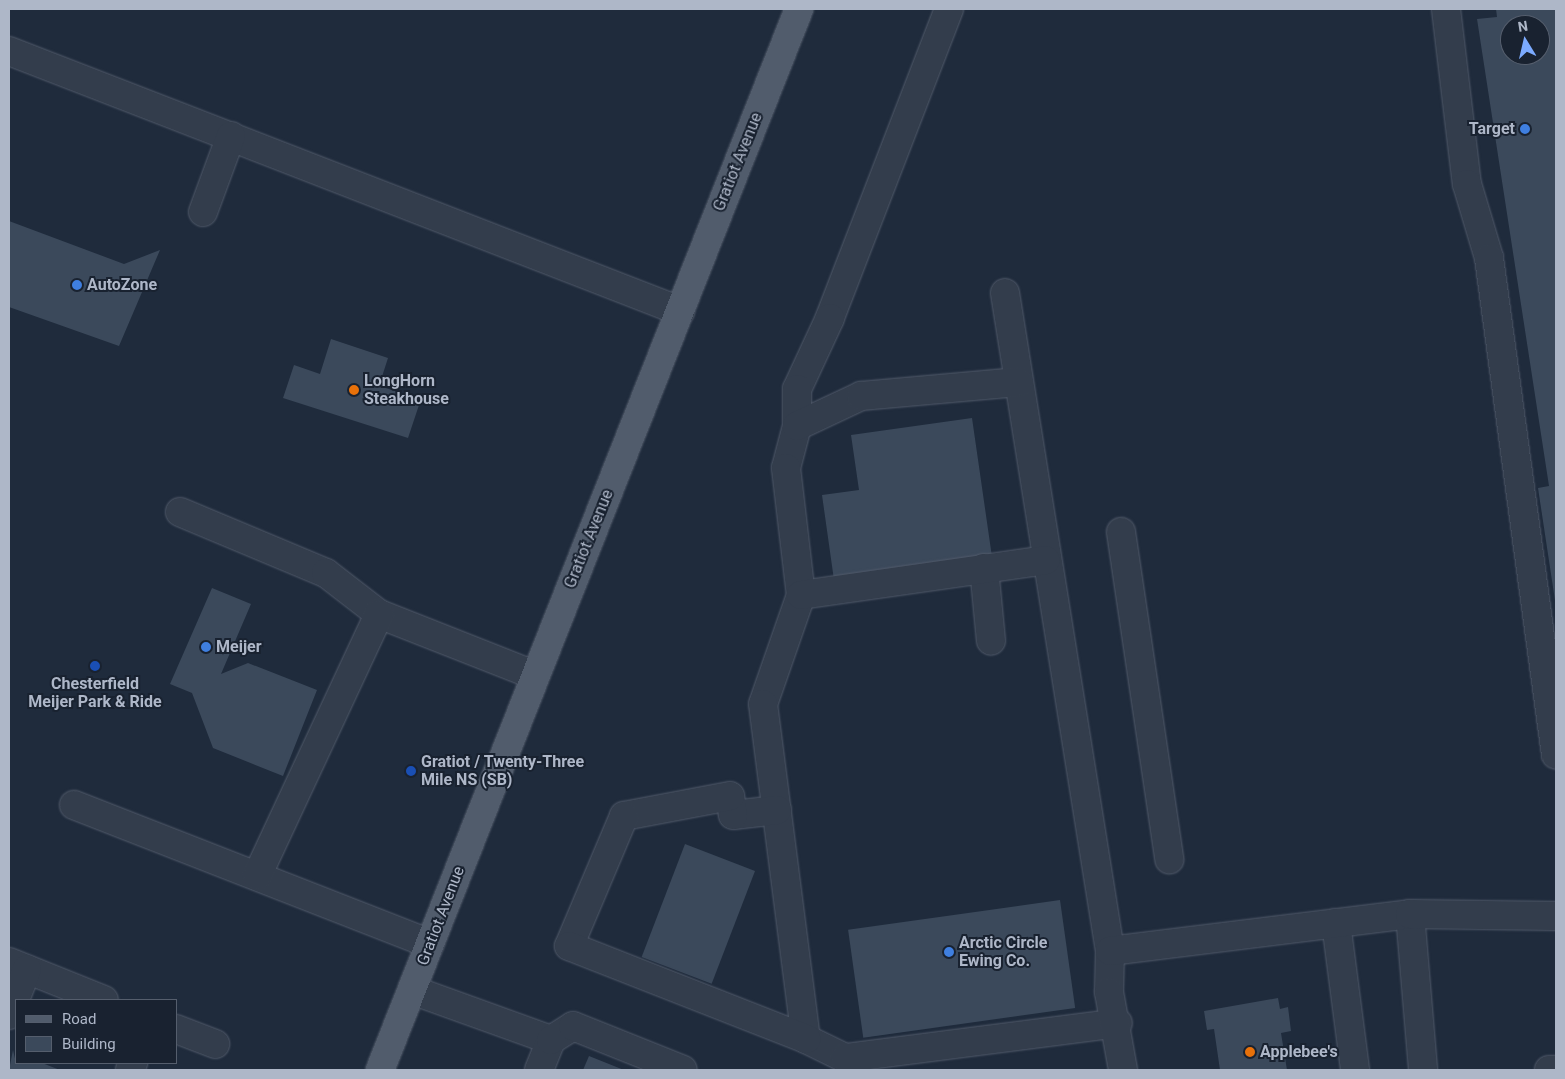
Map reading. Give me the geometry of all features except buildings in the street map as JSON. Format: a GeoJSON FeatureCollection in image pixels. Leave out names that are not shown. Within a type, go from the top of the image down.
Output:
{"type":"FeatureCollection","features":[{"type":"Feature","properties":{"kind":"main road","name":"Gratiot Avenue"},"geometry":{"type":"LineString","coordinates":[[380,1070],[534,675],[799,9]]}},
{"type":"Feature","properties":{"kind":"lane"},"geometry":{"type":"LineString","coordinates":[[806,1039],[763,704],[801,595],[786,468],[797,426],[797,389],[830,318],[949,9]]}},
{"type":"Feature","properties":{"kind":"lane"},"geometry":{"type":"LineString","coordinates":[[1446,9],[1467,184],[1489,258],[1556,756]]}},
{"type":"Feature","properties":{"kind":"lane"},"geometry":{"type":"LineString","coordinates":[[9,51],[680,311]]}},
{"type":"Feature","properties":{"kind":"lane"},"geometry":{"type":"LineString","coordinates":[[203,212],[231,136]]}},
{"type":"Feature","properties":{"kind":"lane"},"geometry":{"type":"LineString","coordinates":[[1005,293],[1046,560],[1110,951],[1109,992],[1118,1023],[1123,1070]]}},
{"type":"Feature","properties":{"kind":"lane"},"geometry":{"type":"LineString","coordinates":[[797,426],[861,396],[1018,382]]}},
{"type":"Feature","properties":{"kind":"lane"},"geometry":{"type":"LineString","coordinates":[[180,512],[326,573],[379,614],[534,675]]}},
{"type":"Feature","properties":{"kind":"lane"},"geometry":{"type":"LineString","coordinates":[[1121,532],[1169,859]]}},
{"type":"Feature","properties":{"kind":"lane"},"geometry":{"type":"LineString","coordinates":[[801,595],[1046,560]]}},
{"type":"Feature","properties":{"kind":"lane"},"geometry":{"type":"LineString","coordinates":[[984,568],[991,642]]}},
{"type":"Feature","properties":{"kind":"lane"},"geometry":{"type":"LineString","coordinates":[[257,876],[379,614]]}},
{"type":"Feature","properties":{"kind":"lane"},"geometry":{"type":"LineString","coordinates":[[777,810],[733,815],[730,796],[624,816],[569,946],[806,1039],[845,1058],[1118,1023]]}},
{"type":"Feature","properties":{"kind":"lane"},"geometry":{"type":"LineString","coordinates":[[74,806],[430,944]]}},
{"type":"Feature","properties":{"kind":"lane"},"geometry":{"type":"LineString","coordinates":[[1110,951],[1410,914],[1556,916]]}},
{"type":"Feature","properties":{"kind":"lane"},"geometry":{"type":"LineString","coordinates":[[1410,914],[1423,1070]]}},
{"type":"Feature","properties":{"kind":"lane"},"geometry":{"type":"LineString","coordinates":[[1336,923],[1355,1070]]}},
{"type":"Feature","properties":{"kind":"lane"},"geometry":{"type":"LineString","coordinates":[[9,1014],[18,966],[101,999]]}},
{"type":"Feature","properties":{"kind":"lane"},"geometry":{"type":"LineString","coordinates":[[412,990],[550,1040]]}},
{"type":"Feature","properties":{"kind":"lane"},"geometry":{"type":"LineString","coordinates":[[539,1070],[550,1040],[573,1026],[684,1070]]}},
{"type":"Feature","properties":{"kind":"lane"},"geometry":{"type":"LineString","coordinates":[[178,1030],[215,1044]]}},
{"type":"Feature","properties":{"kind":"lane"},"geometry":{"type":"LineString","coordinates":[[1549,1070],[1556,1070]]}},
{"type":"Feature","properties":{"kind":"place","name":"Target"},"geometry":{"type":"Point","coordinates":[1525,129]}},
{"type":"Feature","properties":{"kind":"place","name":"AutoZone"},"geometry":{"type":"Point","coordinates":[77,285]}},
{"type":"Feature","properties":{"kind":"place","name":"LongHorn Steakhouse"},"geometry":{"type":"Point","coordinates":[354,390]}},
{"type":"Feature","properties":{"kind":"place","name":"Meijer"},"geometry":{"type":"Point","coordinates":[206,647]}},
{"type":"Feature","properties":{"kind":"place","name":"Chesterfield Meijer Park & Ride"},"geometry":{"type":"Point","coordinates":[95,666]}},
{"type":"Feature","properties":{"kind":"place","name":"Gratiot / Twenty-Three Mile NS (SB)"},"geometry":{"type":"Point","coordinates":[411,771]}},
{"type":"Feature","properties":{"kind":"place","name":"Arctic Circle Ewing Co."},"geometry":{"type":"Point","coordinates":[949,952]}},
{"type":"Feature","properties":{"kind":"place","name":"Applebee's"},"geometry":{"type":"Point","coordinates":[1250,1052]}}]}
